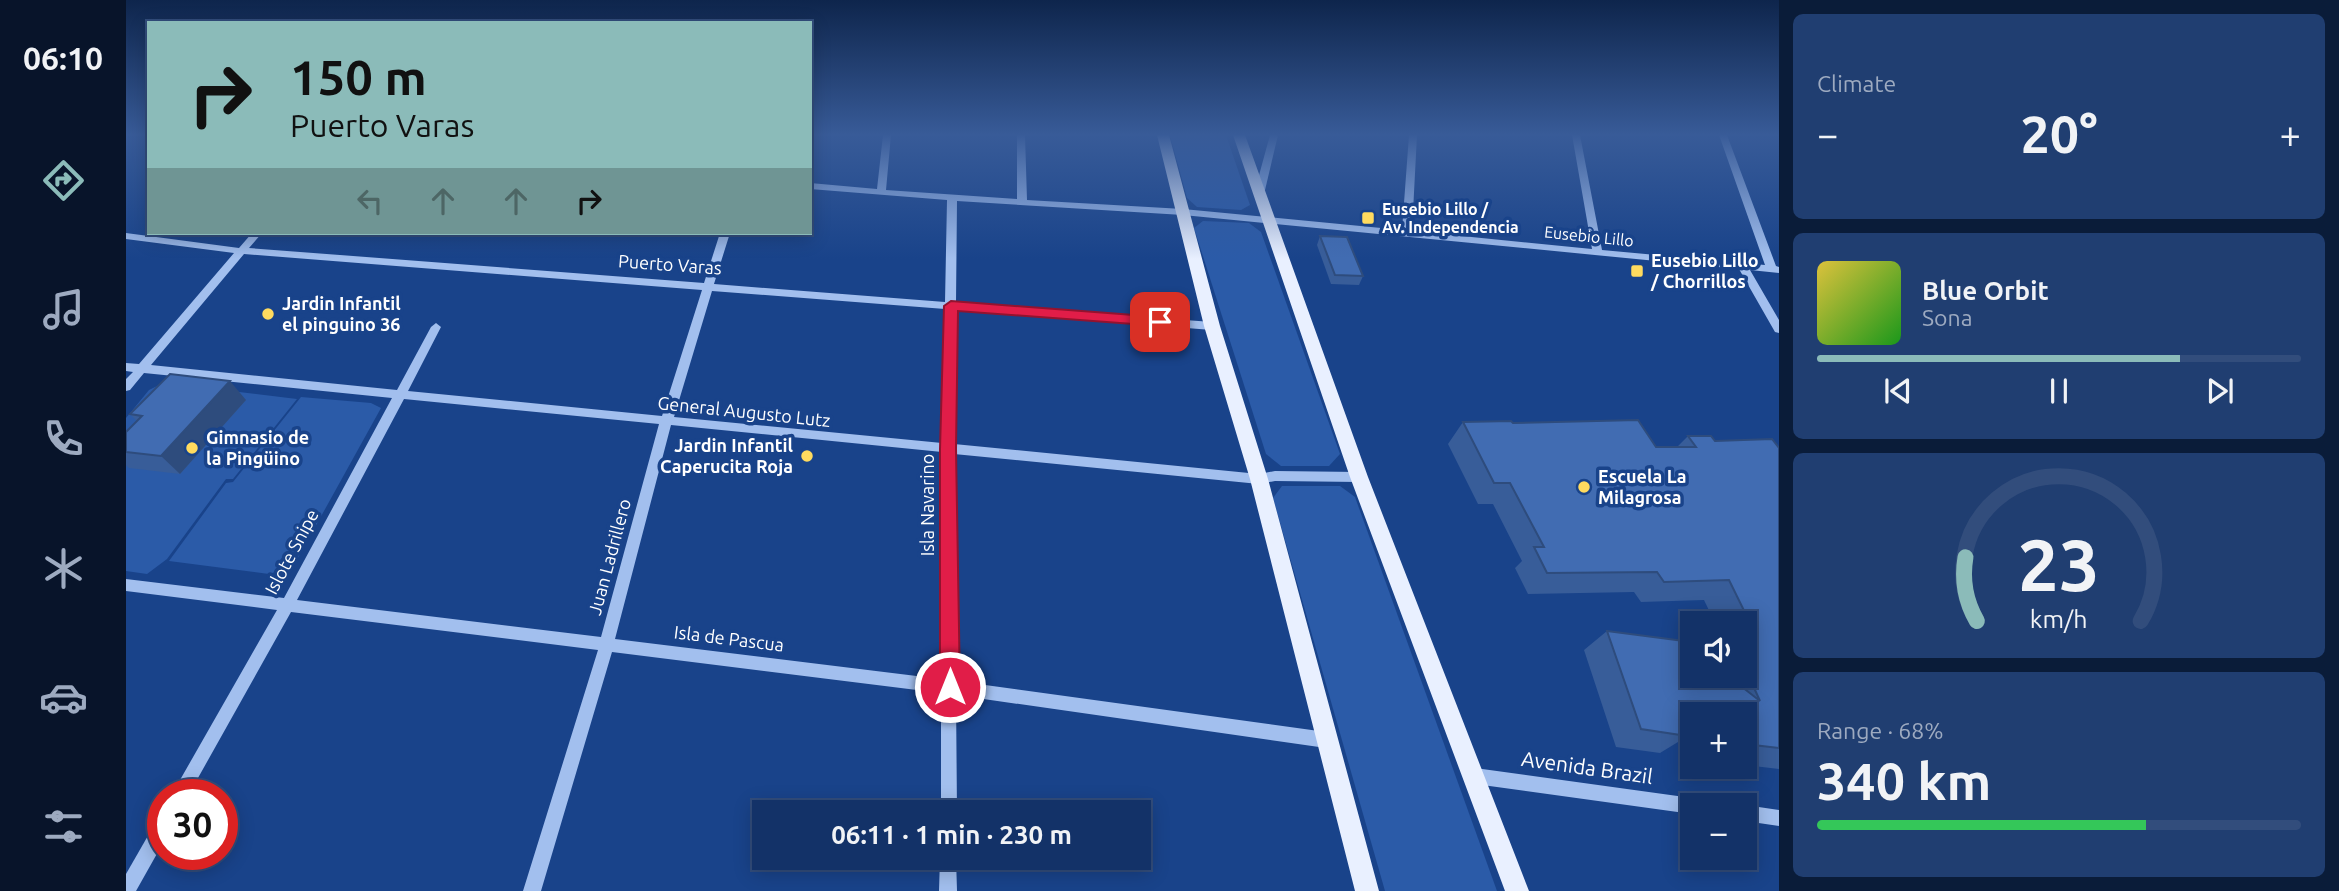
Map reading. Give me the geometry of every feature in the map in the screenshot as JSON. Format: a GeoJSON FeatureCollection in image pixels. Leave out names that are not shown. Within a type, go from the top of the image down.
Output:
{"type":"FeatureCollection","features":[{"type":"Feature","properties":{"kind":"main road"},"geometry":{"type":"LineString","coordinates":[[1174,177],[1212,326],[1259,479],[1367,891]]}},
{"type":"Feature","properties":{"kind":"main road"},"geometry":{"type":"LineString","coordinates":[[1255,177],[1359,477],[1517,891]]}},
{"type":"Feature","properties":{"kind":"street"},"geometry":{"type":"LineString","coordinates":[[881,192],[883,177]]}},
{"type":"Feature","properties":{"kind":"street"},"geometry":{"type":"LineString","coordinates":[[1022,177],[1023,202]]}},
{"type":"Feature","properties":{"kind":"street"},"geometry":{"type":"LineString","coordinates":[[1260,190],[1263,177]]}},
{"type":"Feature","properties":{"kind":"street"},"geometry":{"type":"LineString","coordinates":[[1407,234],[1410,177]]}},
{"type":"Feature","properties":{"kind":"street"},"geometry":{"type":"LineString","coordinates":[[1584,177],[1598,253]]}},
{"type":"Feature","properties":{"kind":"street"},"geometry":{"type":"LineString","coordinates":[[1739,177],[1776,270]]}},
{"type":"Feature","properties":{"kind":"street","name":"Eusebio Lillo"},"geometry":{"type":"LineString","coordinates":[[812,186],[1183,212],[1776,270]]}},
{"type":"Feature","properties":{"kind":"street","name":"Isla Navarino"},"geometry":{"type":"LineString","coordinates":[[948,800],[948,449],[952,198]]}},
{"type":"Feature","properties":{"kind":"street"},"geometry":{"type":"LineString","coordinates":[[126,387],[255,235]]}},
{"type":"Feature","properties":{"kind":"street","name":"Juan Ladrillero"},"geometry":{"type":"LineString","coordinates":[[532,891],[607,643],[666,422],[724,235]]}},
{"type":"Feature","properties":{"kind":"street","name":"Puerto Varas"},"geometry":{"type":"LineString","coordinates":[[126,236],[242,251],[709,285],[1212,326]]}},
{"type":"Feature","properties":{"kind":"street"},"geometry":{"type":"LineString","coordinates":[[1742,267],[1779,329]]}},
{"type":"Feature","properties":{"kind":"street","name":"Islote Snipe"},"geometry":{"type":"LineString","coordinates":[[189,779],[288,604],[436,327]]}},
{"type":"Feature","properties":{"kind":"street","name":"General Augusto Lutz"},"geometry":{"type":"LineString","coordinates":[[126,367],[1259,479],[1275,476],[1359,477]]}},
{"type":"Feature","properties":{"kind":"street","name":"Isla de Pascua"},"geometry":{"type":"LineString","coordinates":[[126,585],[950,687],[1326,740]]}},
{"type":"Feature","properties":{"kind":"street","name":"Avenida Brazil"},"geometry":{"type":"LineString","coordinates":[[1475,776],[1680,804]]}},
{"type":"Feature","properties":{"kind":"street"},"geometry":{"type":"LineString","coordinates":[[1757,815],[1779,818]]}},
{"type":"Feature","properties":{"kind":"street"},"geometry":{"type":"LineString","coordinates":[[126,891],[147,854]]}},
{"type":"Feature","properties":{"kind":"street"},"geometry":{"type":"LineString","coordinates":[[948,870],[948,891]]}},
{"type":"Feature","properties":{"kind":"shaded area"},"geometry":{"type":"Polygon","coordinates":[[[1181,177],[1240,177],[1250,205],[1241,210],[1197,207],[1187,198],[1181,177]]]}},
{"type":"Feature","properties":{"kind":"shaded area"},"geometry":{"type":"Polygon","coordinates":[[[1203,221],[1249,223],[1261,232],[1340,454],[1329,466],[1281,466],[1266,454],[1194,228],[1203,221]]]}},
{"type":"Feature","properties":{"kind":"shaded area","name":"Gimnasio de la Pingüino"},"geometry":{"type":"Polygon","coordinates":[[[163,383],[297,399],[233,479],[226,479],[167,559],[147,574],[126,571],[126,418],[149,390],[163,383]]]}},
{"type":"Feature","properties":{"kind":"shaded area"},"geometry":{"type":"Polygon","coordinates":[[[301,397],[371,403],[381,408],[293,567],[269,574],[169,561],[226,483],[233,482],[301,397]]]}},
{"type":"Feature","properties":{"kind":"shaded area"},"geometry":{"type":"Polygon","coordinates":[[[1282,486],[1340,486],[1355,497],[1497,891],[1385,891],[1273,498],[1282,486]]]}},
{"type":"Feature","properties":{"kind":"building"},"geometry":{"type":"Polygon","coordinates":[[[1320,236],[1347,237],[1363,276],[1335,275],[1320,236]]]}},
{"type":"Feature","properties":{"kind":"building"},"geometry":{"type":"Polygon","coordinates":[[[170,374],[230,381],[161,456],[126,452],[126,432],[142,416],[130,414],[170,374]]]}},
{"type":"Feature","properties":{"kind":"building"},"geometry":{"type":"Polygon","coordinates":[[[1638,420],[1656,447],[1696,447],[1688,436],[1711,436],[1715,441],[1772,439],[1779,448],[1779,748],[1757,745],[1757,702],[1680,702],[1680,735],[1641,729],[1607,631],[1680,640],[1680,688],[1743,688],[1760,701],[1754,688],[1757,688],[1757,611],[1744,611],[1729,580],[1664,582],[1657,572],[1547,573],[1534,547],[1544,547],[1510,483],[1494,483],[1463,422],[1638,420]]]}},
{"type":"Feature","properties":{"kind":"place","name":"Eusebio Lillo / Av. Independencia"},"geometry":{"type":"Point","coordinates":[1368,218]}},
{"type":"Feature","properties":{"kind":"place","name":"Eusebio Lillo / Chorrillos"},"geometry":{"type":"Point","coordinates":[1637,271]}},
{"type":"Feature","properties":{"kind":"place","name":"Jardin Infantil el pinguino 36"},"geometry":{"type":"Point","coordinates":[268,314]}},
{"type":"Feature","properties":{"kind":"place","name":"Gimnasio de la Pingüino"},"geometry":{"type":"Point","coordinates":[192,448]}},
{"type":"Feature","properties":{"kind":"place","name":"Jardin Infantil Caperucita Roja"},"geometry":{"type":"Point","coordinates":[807,456]}},
{"type":"Feature","properties":{"kind":"place","name":"Escuela La Milagrosa"},"geometry":{"type":"Point","coordinates":[1584,487]}},
{"type":"Feature","properties":{"kind":"route"},"geometry":{"type":"LineString","coordinates":[[950,687],[948,449],[951,306],[1160,322]]}}]}
